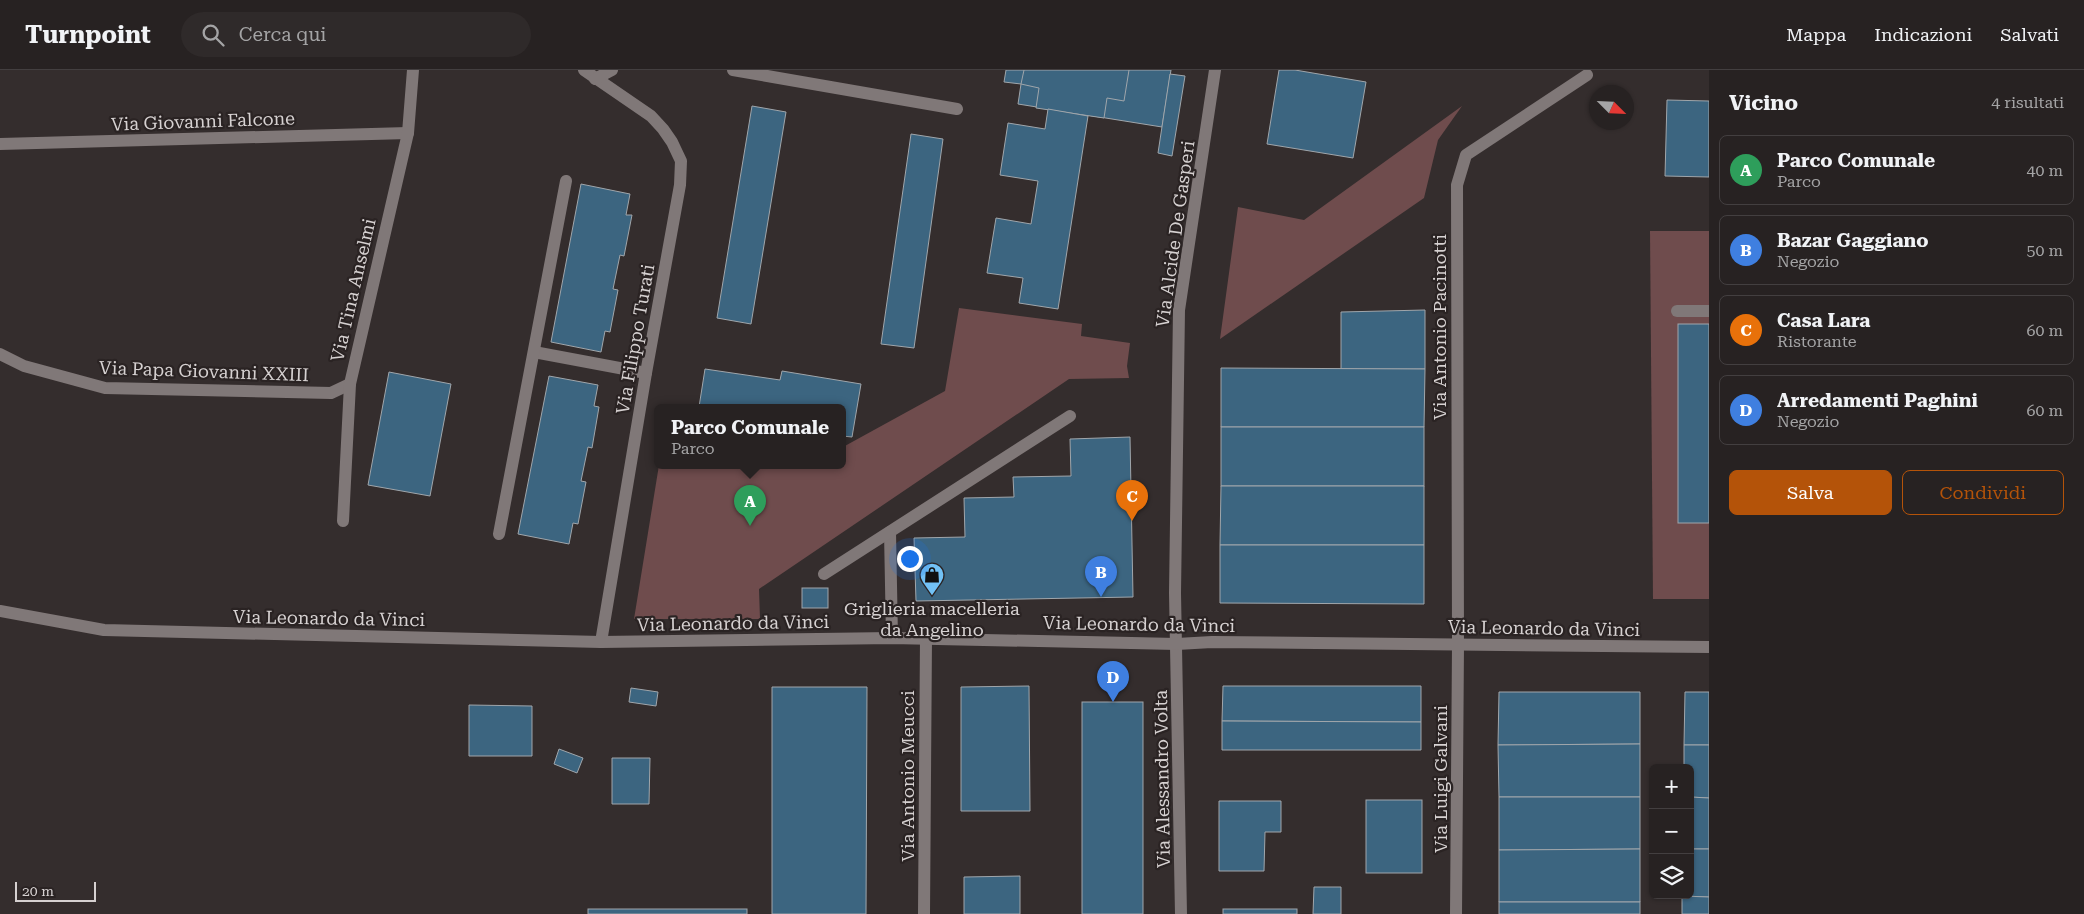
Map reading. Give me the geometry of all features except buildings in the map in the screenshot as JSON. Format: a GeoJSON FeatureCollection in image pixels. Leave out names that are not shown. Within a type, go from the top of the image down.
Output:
{"type":"FeatureCollection","features":[{"type":"Feature","properties":{"kind":"street","name":"Via Tina Anselmi"},"geometry":{"type":"LineString","coordinates":[[343,521],[350,384],[408,132],[413,70]]}},
{"type":"Feature","properties":{"kind":"street","name":"Via Filippo Turati"},"geometry":{"type":"LineString","coordinates":[[584,70],[651,116],[672,142],[681,161],[680,185],[601,642]]}},
{"type":"Feature","properties":{"kind":"street"},"geometry":{"type":"LineString","coordinates":[[595,79],[612,70]]}},
{"type":"Feature","properties":{"kind":"street"},"geometry":{"type":"LineString","coordinates":[[732,70],[957,109]]}},
{"type":"Feature","properties":{"kind":"street","name":"Via Alcide De Gasperi"},"geometry":{"type":"LineString","coordinates":[[1177,644],[1175,593],[1179,310],[1216,70]]}},
{"type":"Feature","properties":{"kind":"street","name":"Via Antonio Pacinotti"},"geometry":{"type":"LineString","coordinates":[[1458,644],[1457,185],[1466,155],[1586,76]]}},
{"type":"Feature","properties":{"kind":"street","name":"Via Giovanni Falcone"},"geometry":{"type":"LineString","coordinates":[[0,144],[408,132]]}},
{"type":"Feature","properties":{"kind":"street"},"geometry":{"type":"LineString","coordinates":[[499,534],[566,182]]}},
{"type":"Feature","properties":{"kind":"street"},"geometry":{"type":"LineString","coordinates":[[1677,311],[1709,311]]}},
{"type":"Feature","properties":{"kind":"street"},"geometry":{"type":"LineString","coordinates":[[534,352],[646,373]]}},
{"type":"Feature","properties":{"kind":"street","name":"Via Papa Giovanni XXIII"},"geometry":{"type":"LineString","coordinates":[[0,354],[32,368],[105,388],[331,393],[350,384]]}},
{"type":"Feature","properties":{"kind":"street"},"geometry":{"type":"LineString","coordinates":[[824,574],[1070,416]]}},
{"type":"Feature","properties":{"kind":"street"},"geometry":{"type":"LineString","coordinates":[[890,532],[892,638]]}},
{"type":"Feature","properties":{"kind":"street","name":"Via Leonardo da Vinci"},"geometry":{"type":"LineString","coordinates":[[0,611],[104,630],[601,642],[926,638],[1177,644],[1212,642],[1709,647]]}},
{"type":"Feature","properties":{"kind":"street","name":"Via Antonio Meucci"},"geometry":{"type":"LineString","coordinates":[[924,914],[926,638]]}},
{"type":"Feature","properties":{"kind":"street","name":"Via Alessandro Volta"},"geometry":{"type":"LineString","coordinates":[[1177,644],[1181,914]]}},
{"type":"Feature","properties":{"kind":"street","name":"Via Luigi Galvani"},"geometry":{"type":"LineString","coordinates":[[1456,914],[1458,644]]}},
{"type":"Feature","properties":{"kind":"shaded area"},"geometry":{"type":"Polygon","coordinates":[[[1462,106],[1438,140],[1424,198],[1220,339],[1238,207],[1304,220],[1462,106]]]}},
{"type":"Feature","properties":{"kind":"shaded area"},"geometry":{"type":"Polygon","coordinates":[[[1650,231],[1709,231],[1709,599],[1653,599],[1650,231]]]}},
{"type":"Feature","properties":{"kind":"shaded area"},"geometry":{"type":"Polygon","coordinates":[[[959,308],[1082,324],[1081,336],[1130,343],[1127,366],[1129,378],[1069,379],[759,589],[760,619],[634,619],[658,469],[846,469],[846,445],[945,391],[959,308]]]}},
{"type":"Feature","properties":{"kind":"place","name":"Casa Lara"},"geometry":{"type":"Point","coordinates":[1132,521]}},
{"type":"Feature","properties":{"kind":"place","name":"Parco Comunale"},"geometry":{"type":"Point","coordinates":[750,526]}},
{"type":"Feature","properties":{"kind":"place","name":"Griglieria macelleria da Angelino"},"geometry":{"type":"Point","coordinates":[932,596]}},
{"type":"Feature","properties":{"kind":"place","name":"Bazar Gaggiano"},"geometry":{"type":"Point","coordinates":[1101,597]}},
{"type":"Feature","properties":{"kind":"place","name":"Arredamenti Paghini"},"geometry":{"type":"Point","coordinates":[1113,702]}}]}
